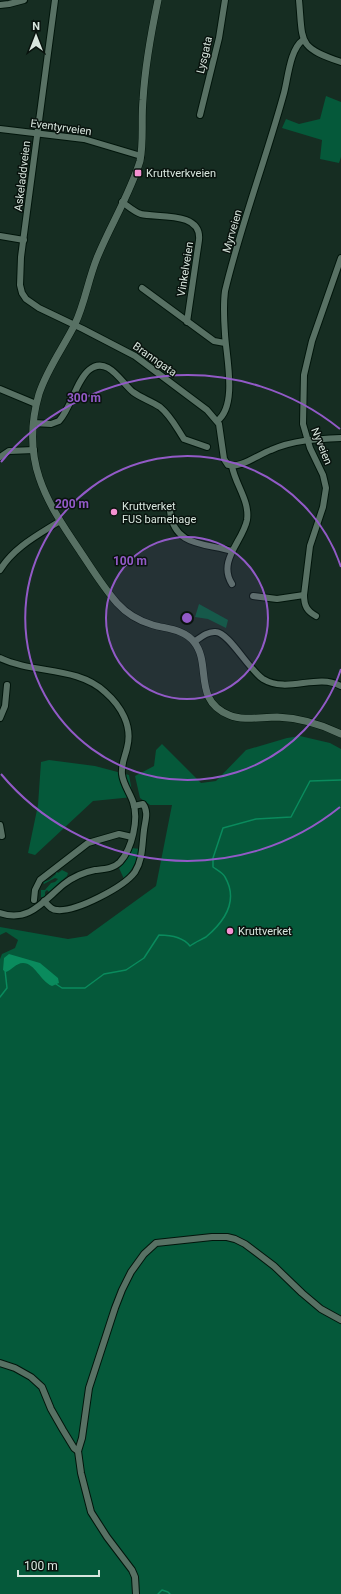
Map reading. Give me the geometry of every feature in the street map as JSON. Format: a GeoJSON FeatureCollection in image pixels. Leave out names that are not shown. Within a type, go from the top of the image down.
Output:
{"type":"FeatureCollection","features":[{"type":"Feature","properties":{"kind":"street"},"geometry":{"type":"LineString","coordinates":[[0,5],[24,0]]}},
{"type":"Feature","properties":{"kind":"street","name":"Askeladdveien"},"geometry":{"type":"LineString","coordinates":[[55,0],[20,276],[23,296],[34,306],[74,325]]}},
{"type":"Feature","properties":{"kind":"street"},"geometry":{"type":"LineString","coordinates":[[158,0],[146,65],[141,156],[136,172],[96,260],[81,309],[74,325],[46,375],[36,404],[34,450],[40,480],[47,499],[60,521],[105,588],[121,607],[140,620],[152,625],[180,632],[194,642],[200,656],[207,694],[215,706],[224,712],[240,717],[285,717],[324,726],[341,734]]}},
{"type":"Feature","properties":{"kind":"street","name":"Lysgata"},"geometry":{"type":"LineString","coordinates":[[200,115],[218,38],[225,0]]}},
{"type":"Feature","properties":{"kind":"street"},"geometry":{"type":"LineString","coordinates":[[299,0],[303,40],[306,45],[315,52],[341,62]]}},
{"type":"Feature","properties":{"kind":"street","name":"Myrveien"},"geometry":{"type":"LineString","coordinates":[[217,421],[224,413],[228,397],[229,376],[224,305],[227,284],[284,93],[294,53],[297,46],[303,40]]}},
{"type":"Feature","properties":{"kind":"street","name":"Eventyrveien"},"geometry":{"type":"LineString","coordinates":[[0,129],[84,139],[141,156]]}},
{"type":"Feature","properties":{"kind":"street","name":"Vinkelveien"},"geometry":{"type":"LineString","coordinates":[[122,202],[141,214],[180,218],[198,229],[200,236],[187,322]]}},
{"type":"Feature","properties":{"kind":"street"},"geometry":{"type":"LineString","coordinates":[[0,236],[24,240]]}},
{"type":"Feature","properties":{"kind":"street","name":"Nyveien"},"geometry":{"type":"LineString","coordinates":[[316,616],[310,613],[306,608],[304,595],[310,546],[326,493],[323,475],[307,440],[303,424],[305,366],[312,341],[341,258]]}},
{"type":"Feature","properties":{"kind":"street"},"geometry":{"type":"LineString","coordinates":[[142,288],[214,341],[226,343]]}},
{"type":"Feature","properties":{"kind":"street","name":"Branngata"},"geometry":{"type":"LineString","coordinates":[[74,325],[135,356],[204,408],[217,421]]}},
{"type":"Feature","properties":{"kind":"street"},"geometry":{"type":"LineString","coordinates":[[34,423],[51,424],[59,421],[86,374],[93,368],[102,366],[112,371],[134,393],[164,411],[184,439],[207,447]]}},
{"type":"Feature","properties":{"kind":"street"},"geometry":{"type":"LineString","coordinates":[[0,389],[36,404]]}},
{"type":"Feature","properties":{"kind":"street"},"geometry":{"type":"LineString","coordinates":[[217,421],[221,434],[224,459],[228,465],[232,466],[241,464],[277,447],[307,440],[341,438]]}},
{"type":"Feature","properties":{"kind":"street"},"geometry":{"type":"LineString","coordinates":[[0,457],[10,451],[34,450]]}},
{"type":"Feature","properties":{"kind":"street"},"geometry":{"type":"LineString","coordinates":[[232,466],[246,505],[247,517],[245,527],[232,550],[228,562],[228,577],[232,584]]}},
{"type":"Feature","properties":{"kind":"street"},"geometry":{"type":"LineString","coordinates":[[170,511],[173,525],[181,535],[201,544],[232,550]]}},
{"type":"Feature","properties":{"kind":"street"},"geometry":{"type":"LineString","coordinates":[[0,570],[10,555],[19,547],[60,521]]}},
{"type":"Feature","properties":{"kind":"street"},"geometry":{"type":"LineString","coordinates":[[253,596],[277,599],[304,595]]}},
{"type":"Feature","properties":{"kind":"street"},"geometry":{"type":"LineString","coordinates":[[194,642],[210,633],[221,633],[228,639],[255,673],[273,684],[292,685],[328,681],[341,686]]}},
{"type":"Feature","properties":{"kind":"street"},"geometry":{"type":"LineString","coordinates":[[0,658],[16,664],[85,679],[99,686],[120,709],[128,728],[128,743],[122,763],[122,774],[125,786],[134,806],[136,824],[124,856],[119,863],[113,867],[90,872],[74,878],[64,884],[33,911],[22,915],[0,913]]}},
{"type":"Feature","properties":{"kind":"street"},"geometry":{"type":"LineString","coordinates":[[0,718],[5,706],[7,685]]}},
{"type":"Feature","properties":{"kind":"street"},"geometry":{"type":"LineString","coordinates":[[44,901],[50,908],[56,910],[78,907],[90,902],[132,875],[139,865],[142,854],[147,811],[143,804],[134,806]]}},
{"type":"Feature","properties":{"kind":"street"},"geometry":{"type":"LineString","coordinates":[[0,825],[2,836]]}},
{"type":"Feature","properties":{"kind":"street"},"geometry":{"type":"LineString","coordinates":[[34,900],[35,890],[40,880],[85,846],[118,834],[132,837]]}},
{"type":"Feature","properties":{"kind":"street"},"geometry":{"type":"LineString","coordinates":[[136,1594],[135,1577],[132,1570],[100,1528],[91,1512],[81,1473],[78,1451],[82,1438],[89,1388],[115,1308],[122,1290],[144,1254],[156,1243],[212,1237],[227,1237],[234,1239],[245,1244],[274,1266],[321,1309],[341,1320]]}},
{"type":"Feature","properties":{"kind":"street"},"geometry":{"type":"LineString","coordinates":[[0,1363],[15,1368],[31,1377],[42,1387],[51,1409],[74,1448],[78,1451]]}},
{"type":"Feature","properties":{"kind":"shaded area"},"geometry":{"type":"Polygon","coordinates":[[[326,96],[341,102],[341,157],[339,163],[320,159],[322,140],[282,128],[286,119],[299,124],[320,119],[326,96]]]}},
{"type":"Feature","properties":{"kind":"shaded area"},"geometry":{"type":"Polygon","coordinates":[[[199,604],[228,620],[226,628],[208,619],[195,617],[199,604]]]}},
{"type":"Feature","properties":{"kind":"shaded area"},"geometry":{"type":"Polygon","coordinates":[[[300,736],[330,743],[341,749],[341,1594],[0,1594],[0,959],[2,954],[15,948],[18,940],[6,932],[0,935],[0,927],[68,939],[87,936],[156,886],[172,805],[150,805],[140,798],[135,776],[154,766],[156,750],[162,744],[201,783],[216,781],[246,750],[287,738],[300,736]]]}},
{"type":"Feature","properties":{"kind":"shaded area"},"geometry":{"type":"Polygon","coordinates":[[[49,760],[95,766],[129,775],[133,797],[93,801],[35,855],[28,853],[38,805],[41,762],[49,760]]]}},
{"type":"Feature","properties":{"kind":"shaded area"},"geometry":{"type":"Polygon","coordinates":[[[132,848],[140,849],[134,865],[124,879],[119,868],[125,862],[132,848]]]}},
{"type":"Feature","properties":{"kind":"shaded area"},"geometry":{"type":"Polygon","coordinates":[[[62,870],[68,873],[67,876],[49,892],[47,890],[45,892],[45,897],[41,897],[41,890],[45,890],[51,883],[58,879],[55,878],[44,884],[43,882],[49,880],[56,874],[56,871],[58,873],[62,870]]]}},
{"type":"Feature","properties":{"kind":"shaded area"},"geometry":{"type":"Polygon","coordinates":[[[9,954],[40,963],[58,978],[59,983],[52,986],[48,984],[31,966],[23,963],[18,964],[6,972],[3,970],[4,958],[9,954]]]}},
{"type":"Feature","properties":{"kind":"waterway"},"geometry":{"type":"LineString","coordinates":[[56,984],[62,988],[85,988],[104,974],[126,970],[144,958],[159,935],[176,937],[184,940],[190,946],[206,937],[224,917],[230,902],[231,894],[225,877],[213,867],[213,858],[223,828],[256,819],[291,817],[310,781],[341,780]]}},
{"type":"Feature","properties":{"kind":"waterway"},"geometry":{"type":"LineString","coordinates":[[0,997],[7,988],[5,970]]}},
{"type":"Feature","properties":{"kind":"waterway"},"geometry":{"type":"LineString","coordinates":[[158,1594],[162,1590],[170,1594]]}},
{"type":"Feature","properties":{"kind":"place","name":"Kruttverkveien"},"geometry":{"type":"Point","coordinates":[138,173]}},
{"type":"Feature","properties":{"kind":"place","name":"Kruttverket FUS barnehage"},"geometry":{"type":"Point","coordinates":[114,512]}},
{"type":"Feature","properties":{"kind":"place","name":"Kruttverket"},"geometry":{"type":"Point","coordinates":[230,931]}}]}
